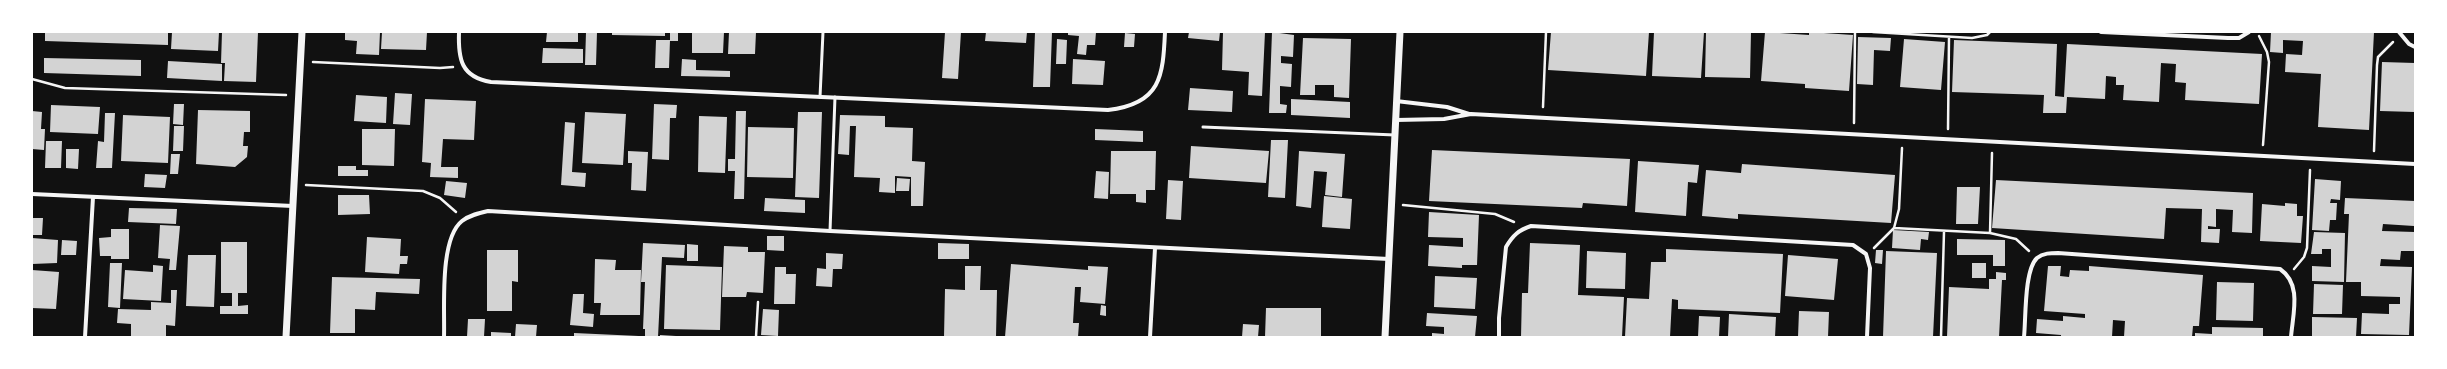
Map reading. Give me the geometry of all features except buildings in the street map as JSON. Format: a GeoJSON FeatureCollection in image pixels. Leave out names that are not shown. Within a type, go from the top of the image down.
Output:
{"type":"FeatureCollection","features":[{"type":"Feature","properties":{"kind":"street"},"geometry":{"type":"LineString","coordinates":[[286,337],[302,32]]}},
{"type":"Feature","properties":{"kind":"street"},"geometry":{"type":"LineString","coordinates":[[459,32],[459,50],[463,65],[474,77],[491,82],[820,97],[1119,108],[1140,100],[1156,85],[1162,75],[1166,32]]}},
{"type":"Feature","properties":{"kind":"street"},"geometry":{"type":"LineString","coordinates":[[1385,337],[1400,32]]}},
{"type":"Feature","properties":{"kind":"street"},"geometry":{"type":"LineString","coordinates":[[2101,32],[2228,38],[2239,38],[2249,32]]}},
{"type":"Feature","properties":{"kind":"street"},"geometry":{"type":"LineString","coordinates":[[2400,34],[2415,47]]}},
{"type":"Feature","properties":{"kind":"street"},"geometry":{"type":"LineString","coordinates":[[1396,101],[1447,107],[1471,114],[1543,119],[1854,133],[2311,157],[2415,164]]}},
{"type":"Feature","properties":{"kind":"street"},"geometry":{"type":"LineString","coordinates":[[1396,120],[1444,119],[1471,114]]}},
{"type":"Feature","properties":{"kind":"street"},"geometry":{"type":"LineString","coordinates":[[32,194],[293,206]]}},
{"type":"Feature","properties":{"kind":"street"},"geometry":{"type":"LineString","coordinates":[[85,337],[93,197]]}},
{"type":"Feature","properties":{"kind":"street"},"geometry":{"type":"LineString","coordinates":[[444,337],[447,252],[452,235],[462,221],[488,210],[830,231],[1389,259]]}},
{"type":"Feature","properties":{"kind":"street"},"geometry":{"type":"LineString","coordinates":[[1499,337],[1499,318],[1506,247],[1512,236],[1522,229],[1532,226],[1852,245],[1866,254],[1870,268],[1867,337]]}},
{"type":"Feature","properties":{"kind":"street"},"geometry":{"type":"LineString","coordinates":[[1150,337],[1154,248]]}},
{"type":"Feature","properties":{"kind":"street"},"geometry":{"type":"LineString","coordinates":[[2024,337],[2030,268],[2037,258],[2047,253],[2280,269],[2288,275],[2294,285],[2291,337]]}},
{"type":"Feature","properties":{"kind":"lane"},"geometry":{"type":"LineString","coordinates":[[820,97],[823,32]]}},
{"type":"Feature","properties":{"kind":"lane"},"geometry":{"type":"LineString","coordinates":[[830,231],[835,97]]}},
{"type":"Feature","properties":{"kind":"lane"},"geometry":{"type":"LineString","coordinates":[[1203,127],[1395,135]]}},
{"type":"Feature","properties":{"kind":"path"},"geometry":{"type":"LineString","coordinates":[[1543,119],[1546,32]]}},
{"type":"Feature","properties":{"kind":"path"},"geometry":{"type":"LineString","coordinates":[[1854,133],[1855,32]]}},
{"type":"Feature","properties":{"kind":"path"},"geometry":{"type":"LineString","coordinates":[[1873,32],[1904,33],[1949,38],[1972,38],[1988,35],[1990,32]]}},
{"type":"Feature","properties":{"kind":"path"},"geometry":{"type":"LineString","coordinates":[[2257,32],[2267,52],[2269,62],[2262,155]]}},
{"type":"Feature","properties":{"kind":"path"},"geometry":{"type":"LineString","coordinates":[[2374,161],[2378,57],[2400,34]]}},
{"type":"Feature","properties":{"kind":"path"},"geometry":{"type":"LineString","coordinates":[[1948,139],[1949,38]]}},
{"type":"Feature","properties":{"kind":"path"},"geometry":{"type":"LineString","coordinates":[[300,61],[440,68],[463,65]]}},
{"type":"Feature","properties":{"kind":"path"},"geometry":{"type":"LineString","coordinates":[[32,79],[65,88],[298,95]]}},
{"type":"Feature","properties":{"kind":"path"},"geometry":{"type":"LineString","coordinates":[[1866,254],[1884,240],[1894,228],[1899,209],[1902,136]]}},
{"type":"Feature","properties":{"kind":"path"},"geometry":{"type":"LineString","coordinates":[[1990,233],[1993,141]]}},
{"type":"Feature","properties":{"kind":"path"},"geometry":{"type":"LineString","coordinates":[[2288,275],[2304,257],[2307,248],[2311,157]]}},
{"type":"Feature","properties":{"kind":"path"},"geometry":{"type":"LineString","coordinates":[[294,184],[423,191],[449,204],[462,221]]}},
{"type":"Feature","properties":{"kind":"path"},"geometry":{"type":"LineString","coordinates":[[1392,204],[1495,214],[1508,218],[1522,229]]}},
{"type":"Feature","properties":{"kind":"path"},"geometry":{"type":"LineString","coordinates":[[1894,228],[1944,232],[1990,233],[2016,240],[2037,258]]}},
{"type":"Feature","properties":{"kind":"path"},"geometry":{"type":"LineString","coordinates":[[1941,337],[1944,232]]}},
{"type":"Feature","properties":{"kind":"path"},"geometry":{"type":"LineString","coordinates":[[756,337],[758,302]]}}]}
